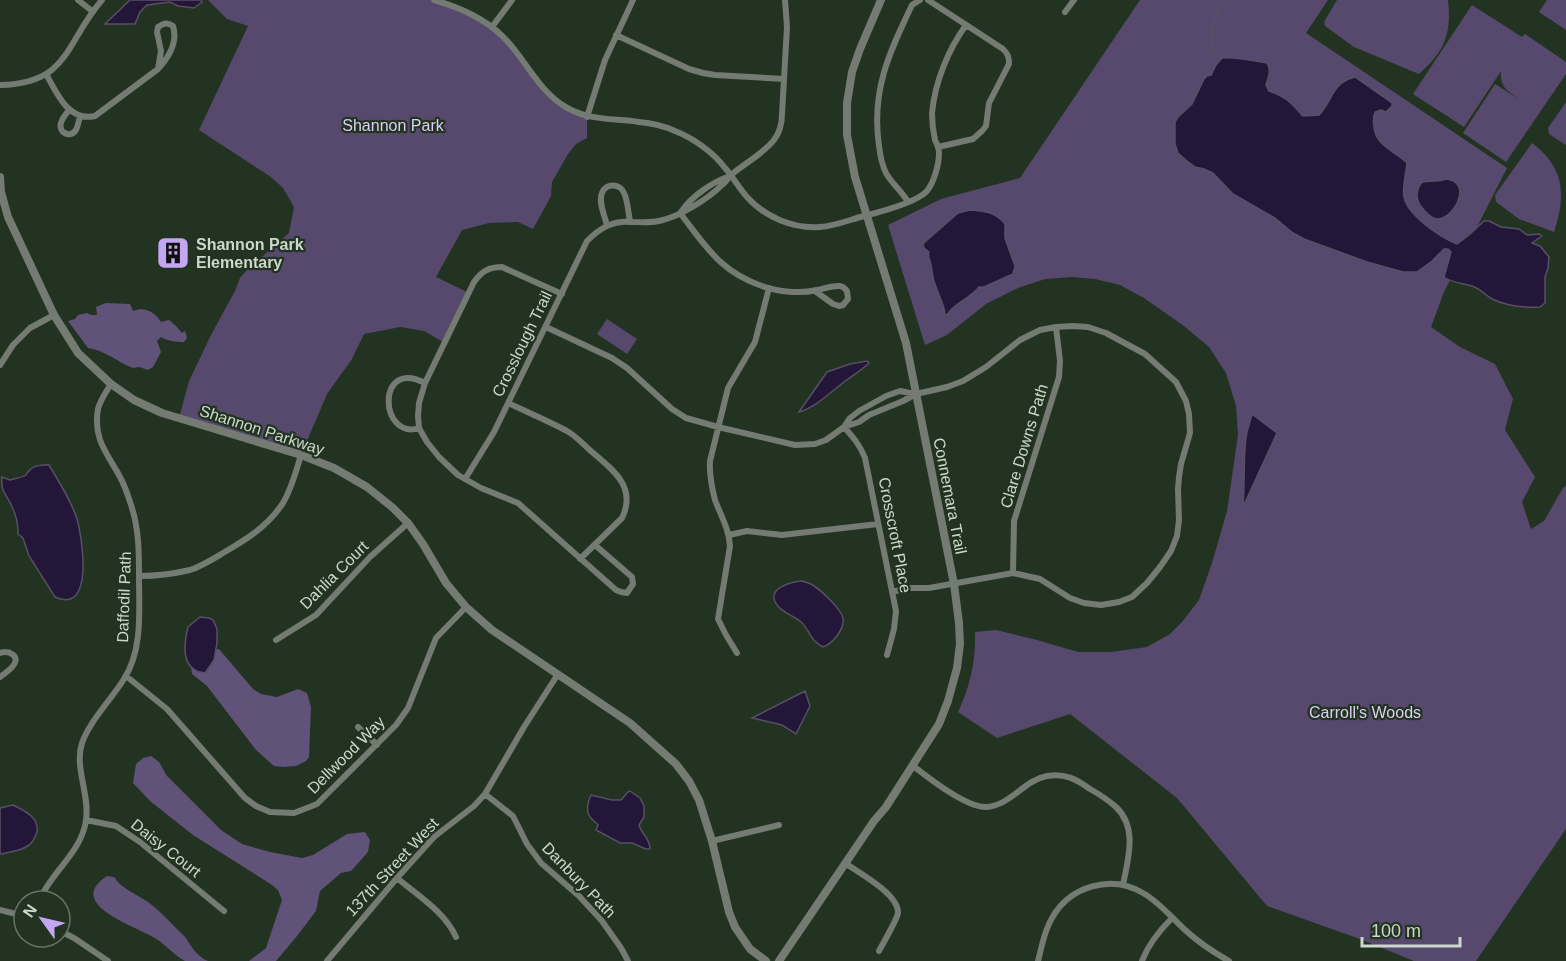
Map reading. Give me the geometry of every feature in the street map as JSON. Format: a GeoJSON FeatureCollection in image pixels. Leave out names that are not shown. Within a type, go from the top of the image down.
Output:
{"type":"FeatureCollection","features":[{"type":"Feature","properties":{"kind":"street"},"geometry":{"type":"LineString","coordinates":[[78,0],[92,11]]}},
{"type":"Feature","properties":{"kind":"street"},"geometry":{"type":"LineString","coordinates":[[0,85],[29,82],[46,75],[64,58],[92,11],[102,0]]}},
{"type":"Feature","properties":{"kind":"street"},"geometry":{"type":"LineString","coordinates":[[434,0],[464,10],[492,27],[510,43],[550,95],[568,108],[587,117],[639,122],[674,130],[701,145],[720,162],[751,202],[771,216],[802,226],[819,227],[835,225],[908,202],[922,196],[930,187],[939,153],[932,122],[935,95],[955,43],[966,25]]}},
{"type":"Feature","properties":{"kind":"street"},"geometry":{"type":"LineString","coordinates":[[492,27],[512,0]]}},
{"type":"Feature","properties":{"kind":"street"},"geometry":{"type":"LineString","coordinates":[[587,117],[605,60],[633,0]]}},
{"type":"Feature","properties":{"kind":"street","name":"Crosslough Trail"},"geometry":{"type":"LineString","coordinates":[[465,479],[494,432],[587,241],[596,232],[619,222],[660,221],[680,213],[686,203],[717,180],[730,176],[766,148],[776,136],[782,121],[787,18],[785,0]]}},
{"type":"Feature","properties":{"kind":"street","name":"Connemara Trail"},"geometry":{"type":"LineString","coordinates":[[779,961],[886,807],[939,724],[953,684],[960,644],[954,584],[903,331],[867,215],[849,151],[847,135],[850,80],[881,0]]}},
{"type":"Feature","properties":{"kind":"street"},"geometry":{"type":"LineString","coordinates":[[908,202],[886,174],[884,168],[878,136],[877,105],[888,58],[912,5],[920,0]]}},
{"type":"Feature","properties":{"kind":"street"},"geometry":{"type":"LineString","coordinates":[[928,0],[1003,49],[1009,59],[1009,64],[989,103],[986,126],[982,131],[973,139],[938,147]]}},
{"type":"Feature","properties":{"kind":"street"},"geometry":{"type":"LineString","coordinates":[[1065,12],[1074,0]]}},
{"type":"Feature","properties":{"kind":"street"},"geometry":{"type":"LineString","coordinates":[[46,75],[69,110],[80,116],[95,116],[158,69],[168,56],[174,41],[174,26],[168,23],[158,27],[161,51],[158,69]]}},
{"type":"Feature","properties":{"kind":"street"},"geometry":{"type":"LineString","coordinates":[[616,35],[688,69],[703,73],[784,79]]}},
{"type":"Feature","properties":{"kind":"street"},"geometry":{"type":"LineString","coordinates":[[69,110],[60,125],[64,133],[75,131],[80,116]]}},
{"type":"Feature","properties":{"kind":"street","name":"Shannon Parkway"},"geometry":{"type":"LineString","coordinates":[[0,177],[1,192],[8,218],[54,315],[78,353],[111,384],[134,400],[162,413],[301,455],[334,468],[366,488],[392,507],[408,524],[447,583],[466,607],[492,630],[630,723],[676,764],[689,781],[699,800],[735,927],[750,949],[766,961]]}},
{"type":"Feature","properties":{"kind":"street"},"geometry":{"type":"LineString","coordinates":[[607,226],[601,200],[602,192],[612,185],[624,191],[630,221]]}},
{"type":"Feature","properties":{"kind":"street"},"geometry":{"type":"LineString","coordinates":[[680,213],[703,245],[722,263],[746,280],[769,288],[793,291],[815,291],[841,286],[847,291],[848,299],[843,305],[836,306],[815,291]]}},
{"type":"Feature","properties":{"kind":"street"},"geometry":{"type":"LineString","coordinates":[[562,294],[502,267],[487,269],[480,274],[425,383],[419,403],[419,428],[439,457],[458,475],[481,488],[518,503],[616,590],[627,593],[633,584],[632,578],[595,545]]}},
{"type":"Feature","properties":{"kind":"street"},"geometry":{"type":"LineString","coordinates":[[737,653],[718,619],[730,554],[729,535],[715,499],[710,461],[728,388],[757,337],[769,288]]}},
{"type":"Feature","properties":{"kind":"street"},"geometry":{"type":"LineString","coordinates":[[0,365],[13,345],[30,328],[54,315]]}},
{"type":"Feature","properties":{"kind":"street"},"geometry":{"type":"LineString","coordinates":[[546,327],[612,358],[627,368],[681,416],[718,428],[801,446],[826,440],[844,427],[916,394],[963,381],[986,367],[1020,340],[1040,330],[1056,327],[1088,327],[1106,333],[1145,354],[1176,382],[1186,401],[1190,433],[1179,477],[1177,536],[1165,559],[1147,583],[1132,597],[1101,605],[1084,603],[1070,598],[1040,579],[1012,573],[922,589],[908,588],[892,591]]}},
{"type":"Feature","properties":{"kind":"street","name":"Clare Downs Path"},"geometry":{"type":"LineString","coordinates":[[1012,573],[1014,521],[1059,377],[1060,361],[1056,327]]}},
{"type":"Feature","properties":{"kind":"street"},"geometry":{"type":"LineString","coordinates":[[419,428],[409,430],[394,420],[388,394],[393,385],[405,378],[425,383]]}},
{"type":"Feature","properties":{"kind":"street","name":"Daffodil Path"},"geometry":{"type":"LineString","coordinates":[[44,889],[78,843],[86,820],[80,763],[81,746],[88,731],[126,676],[134,659],[138,641],[138,540],[132,506],[120,477],[101,446],[97,430],[98,406],[111,384]]}},
{"type":"Feature","properties":{"kind":"street"},"geometry":{"type":"LineString","coordinates":[[844,427],[859,411],[886,396],[900,391],[916,394]]}},
{"type":"Feature","properties":{"kind":"street"},"geometry":{"type":"LineString","coordinates":[[508,403],[570,432],[624,484],[626,499],[624,512],[619,522],[580,559]]}},
{"type":"Feature","properties":{"kind":"street","name":"Crosscroft Place"},"geometry":{"type":"LineString","coordinates":[[844,427],[855,439],[865,458],[896,611],[896,621],[887,655]]}},
{"type":"Feature","properties":{"kind":"street"},"geometry":{"type":"LineString","coordinates":[[139,576],[166,575],[192,569],[254,535],[271,520],[284,502],[293,484],[301,455]]}},
{"type":"Feature","properties":{"kind":"street","name":"Dahlia Court"},"geometry":{"type":"LineString","coordinates":[[276,640],[316,615],[370,557],[408,524]]}},
{"type":"Feature","properties":{"kind":"street"},"geometry":{"type":"LineString","coordinates":[[729,535],[747,531],[782,535],[879,524]]}},
{"type":"Feature","properties":{"kind":"street","name":"Dellwood Way"},"geometry":{"type":"LineString","coordinates":[[126,676],[167,709],[245,798],[270,812],[294,813],[317,804],[396,725],[408,708],[436,638],[466,607]]}},
{"type":"Feature","properties":{"kind":"street"},"geometry":{"type":"LineString","coordinates":[[0,653],[10,652],[15,658],[13,667],[0,677]]}},
{"type":"Feature","properties":{"kind":"street","name":"137th Street West"},"geometry":{"type":"LineString","coordinates":[[327,961],[434,837],[486,794],[524,727],[558,675]]}},
{"type":"Feature","properties":{"kind":"street"},"geometry":{"type":"LineString","coordinates":[[358,727],[377,745]]}},
{"type":"Feature","properties":{"kind":"street"},"geometry":{"type":"LineString","coordinates":[[912,765],[968,803],[987,807],[1008,800],[1024,786],[1038,779],[1048,776],[1070,777],[1110,802],[1119,810],[1124,819],[1130,839],[1123,885]]}},
{"type":"Feature","properties":{"kind":"street","name":"Danbury Path"},"geometry":{"type":"LineString","coordinates":[[486,794],[513,816],[527,844],[541,863],[579,896],[602,921],[628,961]]}},
{"type":"Feature","properties":{"kind":"street","name":"Daisy Court"},"geometry":{"type":"LineString","coordinates":[[86,820],[116,826],[140,842],[224,911]]}},
{"type":"Feature","properties":{"kind":"street"},"geometry":{"type":"LineString","coordinates":[[711,842],[779,825]]}},
{"type":"Feature","properties":{"kind":"street"},"geometry":{"type":"LineString","coordinates":[[845,863],[886,891],[896,903],[898,914],[879,951]]}},
{"type":"Feature","properties":{"kind":"street"},"geometry":{"type":"LineString","coordinates":[[397,878],[431,906],[451,926],[456,937]]}},
{"type":"Feature","properties":{"kind":"street"},"geometry":{"type":"LineString","coordinates":[[1038,961],[1047,928],[1056,910],[1077,892],[1104,884],[1123,885],[1143,893],[1209,949],[1229,961]]}},
{"type":"Feature","properties":{"kind":"street"},"geometry":{"type":"LineString","coordinates":[[1142,961],[1145,953],[1172,918]]}},
{"type":"Feature","properties":{"kind":"street"},"geometry":{"type":"LineString","coordinates":[[72,937],[108,961]]}},
{"type":"Feature","properties":{"kind":"green space","name":"Shannon Park"},"geometry":{"type":"Polygon","coordinates":[[[208,0],[433,0],[492,27],[550,95],[587,117],[587,138],[576,144],[568,154],[552,182],[551,196],[533,229],[518,222],[489,223],[462,230],[436,277],[469,293],[445,343],[424,331],[400,327],[364,334],[352,359],[327,394],[301,455],[179,418],[189,381],[240,278],[289,233],[294,207],[283,188],[271,177],[199,130],[248,26],[227,19],[208,0]]]}},
{"type":"Feature","properties":{"kind":"green space","name":"Carroll's Woods"},"geometry":{"type":"Polygon","coordinates":[[[1140,0],[1328,0],[1306,33],[1507,168],[1444,292],[1431,327],[1460,347],[1495,364],[1513,399],[1505,430],[1535,477],[1522,502],[1531,529],[1544,521],[1566,486],[1566,829],[1476,961],[1414,961],[1267,906],[1177,798],[1070,714],[997,738],[958,712],[971,673],[975,632],[996,630],[1078,652],[1111,652],[1147,647],[1170,634],[1199,600],[1227,511],[1238,435],[1236,406],[1226,373],[1209,347],[1144,298],[1120,285],[1095,279],[1072,277],[1045,279],[1018,288],[986,304],[947,335],[925,345],[888,225],[941,199],[1020,178],[1140,0]]]}},
{"type":"Feature","properties":{"kind":"green space"},"geometry":{"type":"Polygon","coordinates":[[[1337,0],[1448,0],[1449,23],[1444,42],[1435,58],[1419,74],[1354,47],[1325,26],[1324,22],[1337,0]]]}},
{"type":"Feature","properties":{"kind":"green space"},"geometry":{"type":"Polygon","coordinates":[[[1547,0],[1566,0],[1566,30],[1539,12],[1547,0]]]}},
{"type":"Feature","properties":{"kind":"green space"},"geometry":{"type":"Polygon","coordinates":[[[1472,5],[1522,37],[1525,34],[1566,62],[1566,74],[1506,162],[1463,133],[1495,84],[1519,99],[1503,85],[1501,71],[1464,127],[1413,94],[1472,5]]]}},
{"type":"Feature","properties":{"kind":"green space"},"geometry":{"type":"Polygon","coordinates":[[[1566,102],[1566,145],[1549,134],[1548,128],[1566,102]]]}},
{"type":"Feature","properties":{"kind":"green space"},"geometry":{"type":"Polygon","coordinates":[[[1532,143],[1551,162],[1560,183],[1560,206],[1554,232],[1519,219],[1496,202],[1495,195],[1532,143]]]}},
{"type":"Feature","properties":{"kind":"green space"},"geometry":{"type":"Polygon","coordinates":[[[607,319],[637,339],[627,354],[597,334],[607,319]]]}},
{"type":"Feature","properties":{"kind":"shaded area"},"geometry":{"type":"Polygon","coordinates":[[[130,0],[201,0],[202,2],[194,8],[178,6],[170,2],[147,5],[140,12],[135,24],[105,24],[130,0]]]}},
{"type":"Feature","properties":{"kind":"shaded area"},"geometry":{"type":"Polygon","coordinates":[[[1222,58],[1267,63],[1269,71],[1266,85],[1269,91],[1285,98],[1303,116],[1319,115],[1337,88],[1355,77],[1392,103],[1386,112],[1381,110],[1375,112],[1374,127],[1382,144],[1407,163],[1404,197],[1411,211],[1442,237],[1457,244],[1484,221],[1501,227],[1519,229],[1527,235],[1542,236],[1532,243],[1540,246],[1549,257],[1545,277],[1545,303],[1540,307],[1510,305],[1492,299],[1475,287],[1447,279],[1444,277],[1451,252],[1448,249],[1444,249],[1417,272],[1403,272],[1367,262],[1304,239],[1275,218],[1233,194],[1213,173],[1195,167],[1187,161],[1178,153],[1175,144],[1175,122],[1192,104],[1204,79],[1211,75],[1222,58]]]}},
{"type":"Feature","properties":{"kind":"shaded area"},"geometry":{"type":"Polygon","coordinates":[[[1445,179],[1458,185],[1459,198],[1451,212],[1436,219],[1428,215],[1420,205],[1417,200],[1418,191],[1421,183],[1445,179]]]}},
{"type":"Feature","properties":{"kind":"shaded area"},"geometry":{"type":"Polygon","coordinates":[[[970,210],[989,213],[1005,224],[1005,238],[1015,266],[1013,274],[979,287],[947,315],[934,281],[928,257],[929,252],[923,244],[958,213],[970,210]]]}},
{"type":"Feature","properties":{"kind":"shaded area"},"geometry":{"type":"Polygon","coordinates":[[[106,303],[130,304],[133,311],[141,309],[149,311],[161,322],[169,320],[182,333],[185,331],[187,338],[181,342],[161,337],[157,341],[161,352],[153,367],[148,370],[127,366],[100,351],[88,348],[68,321],[87,313],[97,315],[96,307],[106,303]]]}},
{"type":"Feature","properties":{"kind":"shaded area"},"geometry":{"type":"Polygon","coordinates":[[[867,361],[869,363],[820,401],[799,412],[827,372],[867,361]]]}},
{"type":"Feature","properties":{"kind":"shaded area"},"geometry":{"type":"Polygon","coordinates":[[[1252,414],[1277,433],[1243,507],[1245,447],[1252,414]]]}},
{"type":"Feature","properties":{"kind":"shaded area"},"geometry":{"type":"Polygon","coordinates":[[[49,465],[61,485],[79,528],[83,572],[81,585],[76,595],[68,600],[55,597],[29,556],[23,538],[18,534],[15,515],[2,487],[2,477],[10,480],[26,475],[33,467],[49,465]]]}},
{"type":"Feature","properties":{"kind":"shaded area"},"geometry":{"type":"Polygon","coordinates":[[[802,581],[811,584],[825,595],[843,618],[842,627],[837,636],[823,647],[815,641],[801,622],[782,610],[774,599],[780,587],[802,581]]]}},
{"type":"Feature","properties":{"kind":"shaded area"},"geometry":{"type":"Polygon","coordinates":[[[200,617],[213,620],[217,629],[214,660],[205,673],[196,671],[191,666],[185,650],[188,627],[200,617]]]}},
{"type":"Feature","properties":{"kind":"shaded area"},"geometry":{"type":"Polygon","coordinates":[[[219,649],[253,689],[261,694],[277,697],[298,689],[307,693],[311,707],[309,757],[306,761],[296,766],[274,766],[256,750],[207,686],[192,674],[191,667],[199,656],[219,649]]]}},
{"type":"Feature","properties":{"kind":"shaded area"},"geometry":{"type":"Polygon","coordinates":[[[805,691],[810,706],[796,734],[782,725],[752,718],[805,691]]]}},
{"type":"Feature","properties":{"kind":"shaded area"},"geometry":{"type":"Polygon","coordinates":[[[151,756],[159,762],[167,776],[221,830],[242,844],[302,858],[313,855],[347,834],[365,832],[370,840],[368,852],[351,871],[341,873],[320,891],[316,911],[276,961],[249,961],[266,948],[282,900],[278,890],[193,835],[150,801],[133,783],[136,764],[143,758],[151,756]]]}},
{"type":"Feature","properties":{"kind":"shaded area"},"geometry":{"type":"Polygon","coordinates":[[[630,791],[640,798],[644,806],[644,817],[639,825],[649,842],[650,849],[632,843],[620,843],[596,830],[598,825],[589,816],[588,803],[591,795],[621,800],[630,791]]]}},
{"type":"Feature","properties":{"kind":"shaded area"},"geometry":{"type":"Polygon","coordinates":[[[13,805],[33,818],[37,832],[28,846],[0,854],[0,808],[13,805]]]}},
{"type":"Feature","properties":{"kind":"shaded area"},"geometry":{"type":"Polygon","coordinates":[[[107,876],[114,877],[125,888],[152,905],[183,935],[202,958],[208,961],[185,961],[155,938],[107,913],[98,905],[94,896],[96,886],[107,876]]]}},
{"type":"Feature","properties":{"kind":"waterway"},"geometry":{"type":"LineString","coordinates":[[1222,58],[1214,52],[1211,41],[1213,27],[1223,0]]}},
{"type":"Feature","properties":{"kind":"place","name":"Shannon Park Elementary"},"geometry":{"type":"Point","coordinates":[173,253]}}]}
